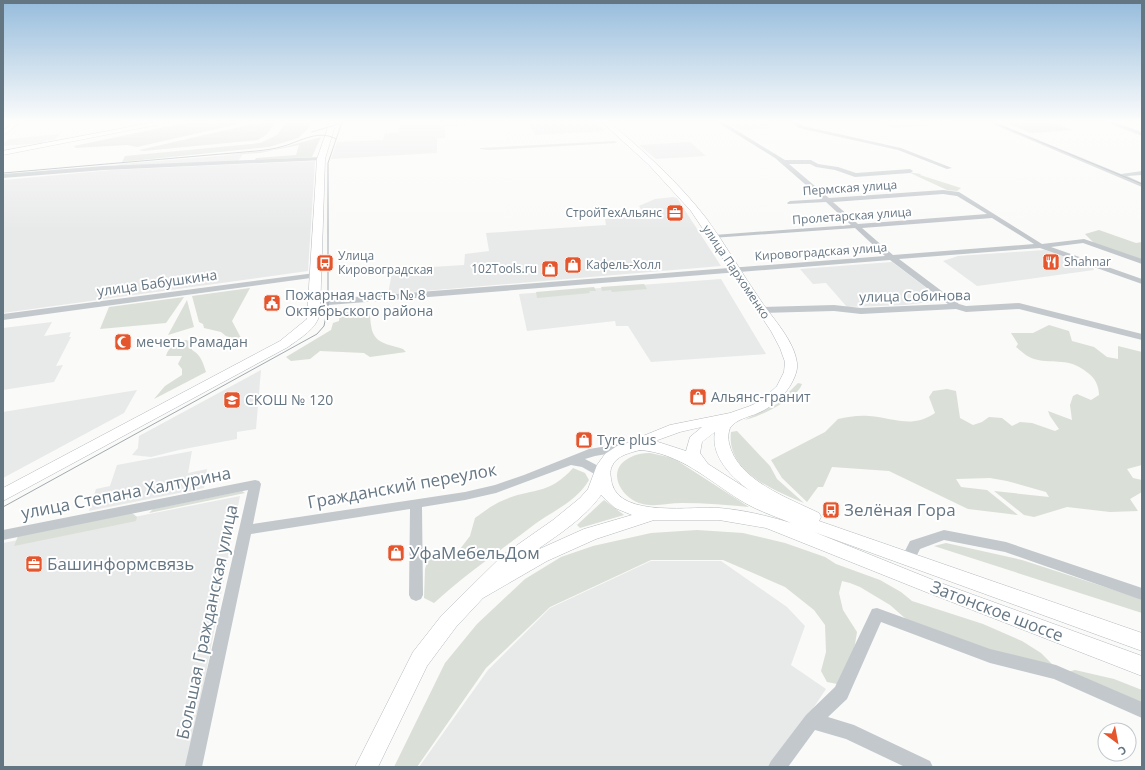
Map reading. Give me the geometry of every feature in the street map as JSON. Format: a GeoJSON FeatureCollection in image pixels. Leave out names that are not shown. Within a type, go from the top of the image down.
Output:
{"type":"FeatureCollection","features":[{"type":"Feature","properties":{"kind":"main road","name":"улица Пархоменко"},"geometry":{"type":"LineString","coordinates":[[474,595],[510,560],[559,525],[586,502],[595,492],[608,459],[631,446],[682,427],[725,418],[748,411],[773,397],[790,374],[791,363],[789,353],[714,237],[694,210],[666,178],[644,158]]}},
{"type":"Feature","properties":{"kind":"main road"},"geometry":{"type":"LineString","coordinates":[[3,495],[284,344],[297,336],[310,324],[313,320],[316,303],[315,275],[321,159]]}},
{"type":"Feature","properties":{"kind":"main road"},"geometry":{"type":"LineString","coordinates":[[748,411],[726,422],[722,429],[721,443],[724,456],[730,465],[748,481],[858,548]]}},
{"type":"Feature","properties":{"kind":"main road","name":"улица Пархоменко"},"geometry":{"type":"LineString","coordinates":[[710,474],[698,462],[693,453],[695,440],[707,429],[725,418]]}},
{"type":"Feature","properties":{"kind":"main road"},"geometry":{"type":"LineString","coordinates":[[631,446],[649,445],[671,450],[747,497],[858,548]]}},
{"type":"Feature","properties":{"kind":"main road"},"geometry":{"type":"LineString","coordinates":[[602,473],[603,484],[606,490],[621,505],[636,511],[653,514],[701,513],[748,518],[858,548]]}},
{"type":"Feature","properties":{"kind":"main road"},"geometry":{"type":"LineString","coordinates":[[366,767],[420,658],[449,621],[474,595],[541,556],[572,541],[653,514]]}},
{"type":"Feature","properties":{"kind":"main road","name":"Затонское шоссе"},"geometry":{"type":"LineString","coordinates":[[858,548],[908,559],[1142,642]]}},
{"type":"Feature","properties":{"kind":"main road","name":"Затонское шоссе"},"geometry":{"type":"LineString","coordinates":[[858,548],[1017,620],[1142,666]]}},
{"type":"Feature","properties":{"kind":"street"},"geometry":{"type":"LineString","coordinates":[[775,158],[829,201],[892,258],[956,306]]}},
{"type":"Feature","properties":{"kind":"street"},"geometry":{"type":"LineString","coordinates":[[925,158],[949,168]]}},
{"type":"Feature","properties":{"kind":"street"},"geometry":{"type":"LineString","coordinates":[[1078,158],[1142,184]]}},
{"type":"Feature","properties":{"kind":"street"},"geometry":{"type":"LineString","coordinates":[[1085,158],[1124,174],[1142,184]]}},
{"type":"Feature","properties":{"kind":"street"},"geometry":{"type":"LineString","coordinates":[[3,176],[100,168],[321,159]]}},
{"type":"Feature","properties":{"kind":"street"},"geometry":{"type":"LineString","coordinates":[[782,162],[812,162],[816,165],[836,168],[855,175],[910,171]]}},
{"type":"Feature","properties":{"kind":"street"},"geometry":{"type":"LineString","coordinates":[[1124,174],[1142,173]]}},
{"type":"Feature","properties":{"kind":"street","name":"Пермская улица"},"geometry":{"type":"LineString","coordinates":[[790,203],[943,192],[959,194],[992,216]]}},
{"type":"Feature","properties":{"kind":"street"},"geometry":{"type":"LineString","coordinates":[[992,216],[1041,246],[1142,282]]}},
{"type":"Feature","properties":{"kind":"street","name":"Пролетарская улица"},"geometry":{"type":"LineString","coordinates":[[714,237],[992,216]]}},
{"type":"Feature","properties":{"kind":"street","name":"Кировоградская улица"},"geometry":{"type":"LineString","coordinates":[[316,303],[1041,246],[1084,241],[1142,262]]}},
{"type":"Feature","properties":{"kind":"street","name":"улица Бабушкина"},"geometry":{"type":"LineString","coordinates":[[3,317],[315,275]]}},
{"type":"Feature","properties":{"kind":"street","name":"улица Собинова"},"geometry":{"type":"LineString","coordinates":[[762,310],[834,308],[861,311],[956,306],[966,309],[1019,306],[1142,337]]}},
{"type":"Feature","properties":{"kind":"street","name":"Гражданский переулок"},"geometry":{"type":"LineString","coordinates":[[245,530],[496,489],[593,452],[631,446]]}},
{"type":"Feature","properties":{"kind":"street"},"geometry":{"type":"LineString","coordinates":[[571,461],[584,462],[602,473]]}},
{"type":"Feature","properties":{"kind":"street","name":"Большая Гражданская улица"},"geometry":{"type":"LineString","coordinates":[[194,766],[255,484]]}},
{"type":"Feature","properties":{"kind":"street","name":"улица Степана Халтурина"},"geometry":{"type":"LineString","coordinates":[[3,534],[255,484]]}},
{"type":"Feature","properties":{"kind":"street"},"geometry":{"type":"LineString","coordinates":[[416,503],[416,594]]}},
{"type":"Feature","properties":{"kind":"street"},"geometry":{"type":"LineString","coordinates":[[908,559],[915,545],[944,535],[1006,548],[1142,594]]}},
{"type":"Feature","properties":{"kind":"street"},"geometry":{"type":"LineString","coordinates":[[777,767],[812,721],[841,693],[877,614],[990,656],[1056,672],[1142,710]]}},
{"type":"Feature","properties":{"kind":"street"},"geometry":{"type":"LineString","coordinates":[[812,721],[848,731],[924,767]]}},
{"type":"Feature","properties":{"kind":"shaded area"},"geometry":{"type":"Polygon","coordinates":[[[124,158],[162,158],[122,162],[124,158]]]}},
{"type":"Feature","properties":{"kind":"shaded area"},"geometry":{"type":"Polygon","coordinates":[[[195,158],[240,158],[238,161],[114,167],[120,164],[195,158]]]}},
{"type":"Feature","properties":{"kind":"shaded area"},"geometry":{"type":"Polygon","coordinates":[[[257,158],[294,158],[255,160],[257,158]]]}},
{"type":"Feature","properties":{"kind":"shaded area"},"geometry":{"type":"Polygon","coordinates":[[[655,158],[674,158],[656,159],[655,158]]]}},
{"type":"Feature","properties":{"kind":"shaded area"},"geometry":{"type":"Polygon","coordinates":[[[315,161],[308,271],[3,313],[3,180],[112,170],[315,161]]]}},
{"type":"Feature","properties":{"kind":"shaded area"},"geometry":{"type":"Polygon","coordinates":[[[908,172],[921,174],[920,175],[961,188],[957,191],[947,190],[908,172]]]}},
{"type":"Feature","properties":{"kind":"shaded area"},"geometry":{"type":"Polygon","coordinates":[[[677,198],[721,266],[388,294],[392,272],[430,271],[432,267],[464,265],[465,254],[489,251],[486,233],[606,225],[605,219],[645,216],[639,206],[655,199],[677,198]]]}},
{"type":"Feature","properties":{"kind":"shaded area"},"geometry":{"type":"Polygon","coordinates":[[[1099,230],[1136,243],[1142,242],[1142,260],[1094,243],[1085,234],[1099,230]]]}},
{"type":"Feature","properties":{"kind":"shaded area"},"geometry":{"type":"Polygon","coordinates":[[[1045,250],[1093,267],[1094,270],[977,286],[943,261],[958,256],[1045,250]]]}},
{"type":"Feature","properties":{"kind":"shaded area"},"geometry":{"type":"Polygon","coordinates":[[[892,262],[941,299],[938,301],[905,305],[847,307],[826,283],[813,284],[800,269],[892,262]]]}},
{"type":"Feature","properties":{"kind":"shaded area"},"geometry":{"type":"Polygon","coordinates":[[[721,279],[766,354],[651,362],[628,326],[616,326],[615,321],[527,331],[519,294],[721,279]]]}},
{"type":"Feature","properties":{"kind":"shaded area"},"geometry":{"type":"Polygon","coordinates":[[[644,284],[647,289],[612,292],[611,290],[602,291],[601,287],[644,284]]]}},
{"type":"Feature","properties":{"kind":"shaded area"},"geometry":{"type":"Polygon","coordinates":[[[594,287],[596,291],[589,291],[590,293],[537,298],[536,292],[594,287]]]}},
{"type":"Feature","properties":{"kind":"shaded area"},"geometry":{"type":"Polygon","coordinates":[[[250,288],[232,321],[241,338],[240,340],[226,336],[221,332],[204,328],[203,324],[199,322],[192,296],[250,288]]]}},
{"type":"Feature","properties":{"kind":"shaded area"},"geometry":{"type":"Polygon","coordinates":[[[184,297],[166,323],[100,329],[109,307],[184,297]]]}},
{"type":"Feature","properties":{"kind":"shaded area"},"geometry":{"type":"Polygon","coordinates":[[[187,300],[194,327],[168,335],[187,300]]]}},
{"type":"Feature","properties":{"kind":"shaded area"},"geometry":{"type":"Polygon","coordinates":[[[367,310],[370,315],[372,331],[378,340],[403,349],[406,352],[370,357],[364,353],[320,351],[310,359],[291,361],[286,357],[331,330],[333,323],[339,321],[340,313],[367,310]]]}},
{"type":"Feature","properties":{"kind":"shaded area"},"geometry":{"type":"Polygon","coordinates":[[[52,322],[44,336],[71,332],[69,337],[71,337],[56,366],[63,365],[54,382],[3,390],[3,328],[52,322]]]}},
{"type":"Feature","properties":{"kind":"shaded area"},"geometry":{"type":"Polygon","coordinates":[[[1049,325],[1069,331],[1072,341],[1094,347],[1107,357],[1118,359],[1118,346],[1142,352],[1142,465],[1127,469],[1133,478],[1142,480],[1142,492],[1130,499],[1138,511],[1110,512],[1067,507],[1034,517],[1024,515],[994,491],[1049,497],[1046,492],[1007,481],[990,478],[956,479],[961,487],[987,490],[1018,515],[968,509],[889,471],[832,467],[823,487],[818,487],[807,502],[782,478],[771,460],[825,432],[838,419],[853,416],[865,416],[911,422],[927,418],[935,413],[929,397],[933,391],[947,389],[956,391],[960,418],[973,425],[982,422],[989,417],[1002,418],[1012,426],[1020,422],[1032,423],[1055,431],[1059,429],[1048,411],[1072,420],[1070,405],[1073,396],[1077,394],[1091,400],[1099,395],[1099,392],[1093,377],[1074,364],[1034,359],[1016,347],[1018,344],[1011,333],[1033,333],[1049,325]]]}},
{"type":"Feature","properties":{"kind":"shaded area"},"geometry":{"type":"Polygon","coordinates":[[[186,340],[192,342],[192,350],[200,357],[206,372],[154,399],[165,386],[182,375],[182,369],[178,364],[182,356],[166,356],[173,345],[186,340]]]}},
{"type":"Feature","properties":{"kind":"shaded area","name":"СКОШ № 120"},"geometry":{"type":"Polygon","coordinates":[[[261,370],[256,429],[237,432],[237,439],[151,457],[132,455],[138,448],[139,436],[261,370]]]}},
{"type":"Feature","properties":{"kind":"shaded area"},"geometry":{"type":"Polygon","coordinates":[[[798,383],[802,384],[799,389],[786,401],[758,416],[744,420],[777,404],[798,383]]]}},
{"type":"Feature","properties":{"kind":"shaded area"},"geometry":{"type":"Polygon","coordinates":[[[137,390],[124,413],[3,478],[3,412],[137,390]]]}},
{"type":"Feature","properties":{"kind":"shaded area"},"geometry":{"type":"Polygon","coordinates":[[[737,431],[770,466],[777,479],[804,503],[766,485],[754,478],[744,469],[736,458],[731,446],[731,432],[737,431]]]}},
{"type":"Feature","properties":{"kind":"shaded area"},"geometry":{"type":"Polygon","coordinates":[[[192,451],[188,473],[207,469],[204,488],[89,511],[96,489],[110,486],[117,465],[192,451]]]}},
{"type":"Feature","properties":{"kind":"shaded area"},"geometry":{"type":"Polygon","coordinates":[[[650,453],[673,458],[749,507],[691,503],[650,505],[632,500],[621,489],[617,476],[618,469],[622,463],[629,458],[640,454],[650,453]]]}},
{"type":"Feature","properties":{"kind":"shaded area"},"geometry":{"type":"Polygon","coordinates":[[[573,468],[585,473],[589,480],[578,494],[484,562],[434,603],[424,598],[425,569],[429,556],[439,551],[457,553],[470,536],[475,518],[500,502],[515,496],[540,490],[556,483],[573,468]]]}},
{"type":"Feature","properties":{"kind":"shaded area"},"geometry":{"type":"Polygon","coordinates":[[[242,491],[245,493],[149,513],[153,509],[242,491]]]}},
{"type":"Feature","properties":{"kind":"shaded area"},"geometry":{"type":"Polygon","coordinates":[[[240,496],[188,767],[3,767],[3,543],[240,496]]]}},
{"type":"Feature","properties":{"kind":"shaded area"},"geometry":{"type":"Polygon","coordinates":[[[604,500],[624,515],[580,528],[577,525],[604,500]]]}},
{"type":"Feature","properties":{"kind":"shaded area"},"geometry":{"type":"Polygon","coordinates":[[[132,513],[137,517],[136,521],[14,546],[18,536],[132,513]]]}},
{"type":"Feature","properties":{"kind":"shaded area"},"geometry":{"type":"Polygon","coordinates":[[[697,530],[743,533],[785,543],[825,557],[836,564],[880,580],[901,592],[912,601],[983,624],[1022,641],[1041,653],[1056,668],[989,653],[906,619],[890,605],[860,587],[842,581],[839,593],[843,610],[857,632],[853,656],[837,684],[827,682],[821,671],[826,652],[825,625],[814,610],[785,587],[723,560],[651,560],[550,607],[486,668],[417,767],[394,767],[445,663],[477,624],[525,579],[561,557],[593,546],[651,533],[697,530]]]}},
{"type":"Feature","properties":{"kind":"shaded area"},"geometry":{"type":"Polygon","coordinates":[[[946,543],[1022,560],[1142,599],[1142,613],[934,546],[946,543]]]}},
{"type":"Feature","properties":{"kind":"shaded area"},"geometry":{"type":"Polygon","coordinates":[[[651,561],[721,561],[787,607],[805,626],[791,665],[826,689],[804,722],[769,767],[419,767],[488,670],[550,608],[651,561]]]}},
{"type":"Feature","properties":{"kind":"shaded area"},"geometry":{"type":"Polygon","coordinates":[[[1075,670],[1114,679],[1142,690],[1142,706],[1067,672],[1075,670]]]}},
{"type":"Feature","properties":{"kind":"tram line"},"geometry":{"type":"LineString","coordinates":[[3,173],[173,158]]}},
{"type":"Feature","properties":{"kind":"tram line"},"geometry":{"type":"LineString","coordinates":[[3,507],[317,334],[324,326],[328,306],[328,163],[330,158]]}},
{"type":"Feature","properties":{"kind":"tram line"},"geometry":{"type":"LineString","coordinates":[[1079,158],[1142,184]]}},
{"type":"Feature","properties":{"kind":"place","name":"СтройТехАльянс"},"geometry":{"type":"Point","coordinates":[675,213]}},
{"type":"Feature","properties":{"kind":"place","name":"Shahnar"},"geometry":{"type":"Point","coordinates":[1051,262]}},
{"type":"Feature","properties":{"kind":"place","name":"Улица Кировоградская"},"geometry":{"type":"Point","coordinates":[325,263]}},
{"type":"Feature","properties":{"kind":"place","name":"Кафель-Холл"},"geometry":{"type":"Point","coordinates":[573,265]}},
{"type":"Feature","properties":{"kind":"place","name":"102Tools.ru"},"geometry":{"type":"Point","coordinates":[550,269]}},
{"type":"Feature","properties":{"kind":"place","name":"Пожарная часть № 8 Октябрьского района"},"geometry":{"type":"Point","coordinates":[272,303]}},
{"type":"Feature","properties":{"kind":"place","name":"мечеть Рамадан"},"geometry":{"type":"Point","coordinates":[123,342]}},
{"type":"Feature","properties":{"kind":"place","name":"Альянс-гранит"},"geometry":{"type":"Point","coordinates":[698,397]}},
{"type":"Feature","properties":{"kind":"place","name":"СКОШ № 120"},"geometry":{"type":"Point","coordinates":[232,400]}},
{"type":"Feature","properties":{"kind":"place","name":"Tyre plus"},"geometry":{"type":"Point","coordinates":[584,440]}},
{"type":"Feature","properties":{"kind":"place","name":"Зелёная Гора"},"geometry":{"type":"Point","coordinates":[831,510]}},
{"type":"Feature","properties":{"kind":"place","name":"УфаМебельДом"},"geometry":{"type":"Point","coordinates":[396,553]}},
{"type":"Feature","properties":{"kind":"place","name":"Башинформсвязь"},"geometry":{"type":"Point","coordinates":[34,564]}}]}
